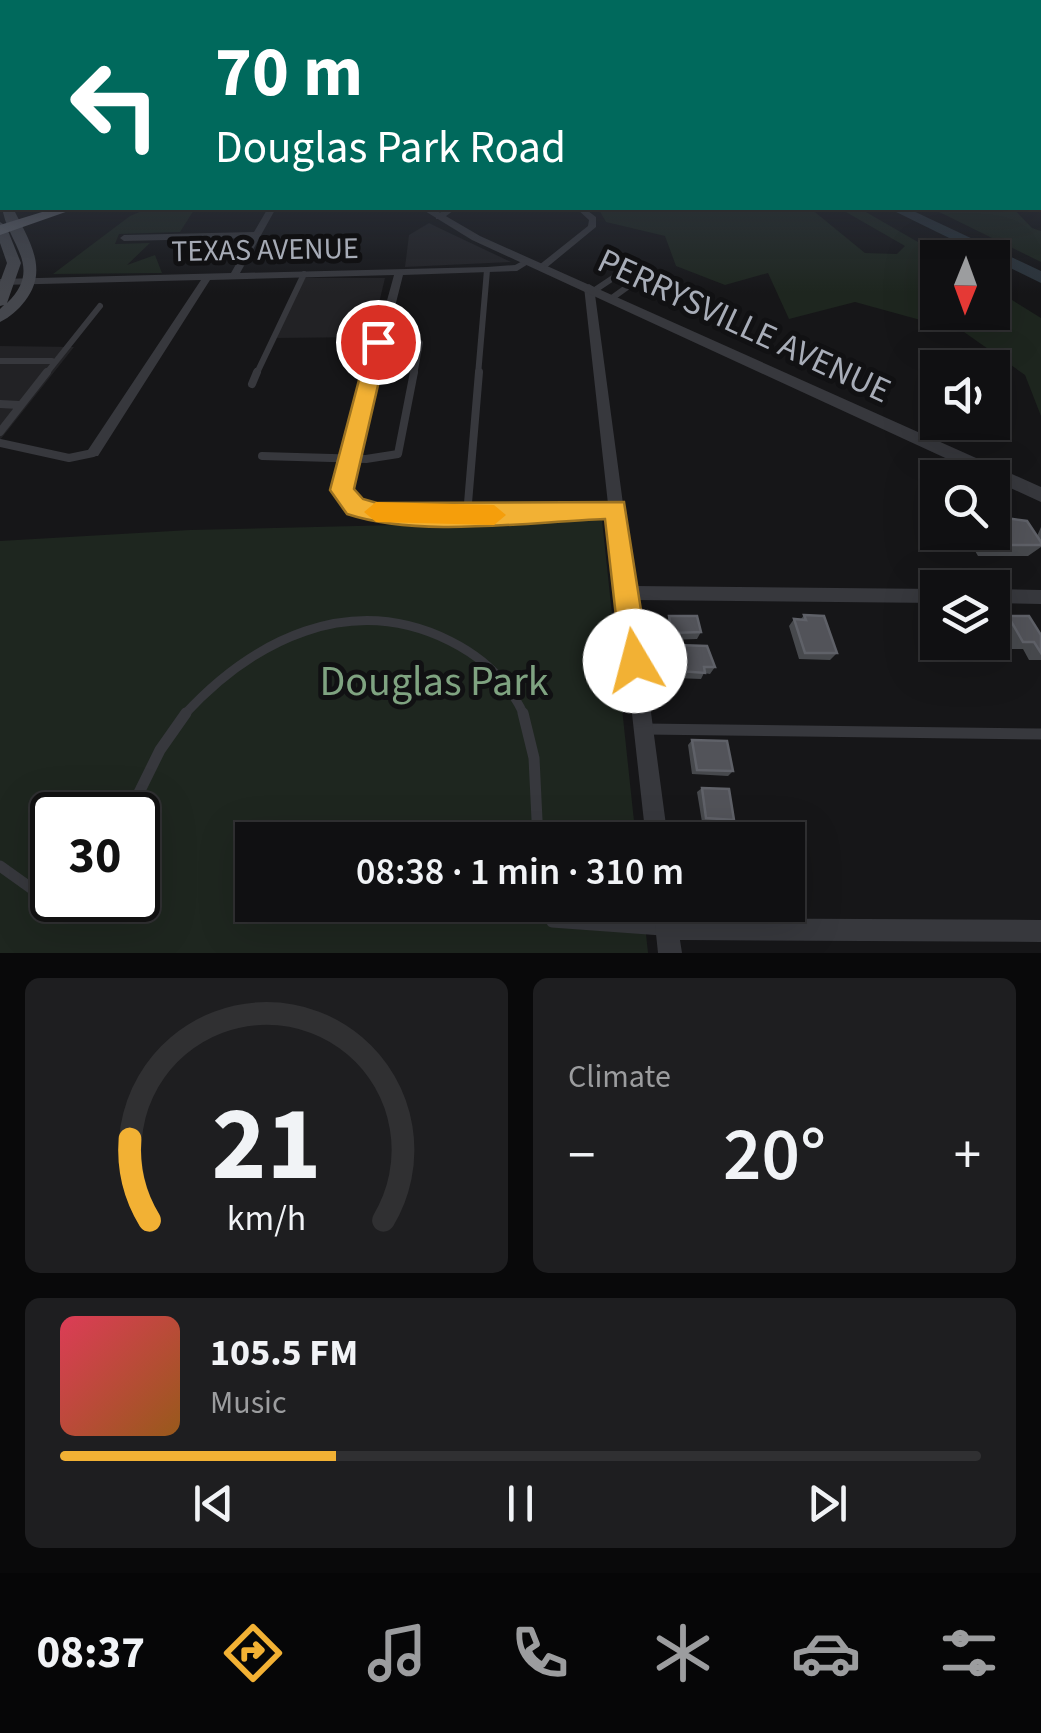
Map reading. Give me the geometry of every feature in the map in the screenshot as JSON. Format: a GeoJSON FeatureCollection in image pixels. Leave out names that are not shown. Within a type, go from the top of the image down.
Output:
{"type":"FeatureCollection","features":[{"type":"Feature","properties":{"kind":"highway"},"geometry":{"type":"LineString","coordinates":[[8,230],[64,210]]}},
{"type":"Feature","properties":{"kind":"main road"},"geometry":{"type":"LineString","coordinates":[[8,230],[31,273],[8,289]]}},
{"type":"Feature","properties":{"kind":"main road"},"geometry":{"type":"LineString","coordinates":[[0,317],[8,289],[8,230]]}},
{"type":"Feature","properties":{"kind":"street"},"geometry":{"type":"LineString","coordinates":[[234,276],[271,210]]}},
{"type":"Feature","properties":{"kind":"street","name":"PERRYSVILLE AVENUE"},"geometry":{"type":"LineString","coordinates":[[428,210],[528,262],[1041,495]]}},
{"type":"Feature","properties":{"kind":"street"},"geometry":{"type":"LineString","coordinates":[[438,216],[449,210]]}},
{"type":"Feature","properties":{"kind":"street"},"geometry":{"type":"LineString","coordinates":[[542,267],[592,227],[593,219],[582,210]]}},
{"type":"Feature","properties":{"kind":"street"},"geometry":{"type":"LineString","coordinates":[[124,238],[258,234]]}},
{"type":"Feature","properties":{"kind":"street","name":"TEXAS AVENUE"},"geometry":{"type":"LineString","coordinates":[[8,289],[208,276],[487,270],[517,268],[528,262]]}},
{"type":"Feature","properties":{"kind":"street"},"geometry":{"type":"LineString","coordinates":[[399,273],[342,490],[355,507],[377,512],[468,515],[616,509]]}},
{"type":"Feature","properties":{"kind":"street"},"geometry":{"type":"LineString","coordinates":[[94,453],[208,276]]}},
{"type":"Feature","properties":{"kind":"street"},"geometry":{"type":"LineString","coordinates":[[592,289],[655,822]]}},
{"type":"Feature","properties":{"kind":"street"},"geometry":{"type":"LineString","coordinates":[[626,593],[920,596]]}},
{"type":"Feature","properties":{"kind":"street"},"geometry":{"type":"LineString","coordinates":[[1010,596],[1041,597]]}},
{"type":"Feature","properties":{"kind":"street"},"geometry":{"type":"LineString","coordinates":[[668,941],[1041,931]]}},
{"type":"Feature","properties":{"kind":"lane"},"geometry":{"type":"LineString","coordinates":[[592,289],[631,266],[648,272],[612,298]]}},
{"type":"Feature","properties":{"kind":"lane"},"geometry":{"type":"LineString","coordinates":[[468,515],[487,270]]}},
{"type":"Feature","properties":{"kind":"lane"},"geometry":{"type":"LineString","coordinates":[[252,384],[304,274]]}},
{"type":"Feature","properties":{"kind":"lane"},"geometry":{"type":"LineString","coordinates":[[1,427],[100,306]]}},
{"type":"Feature","properties":{"kind":"lane"},"geometry":{"type":"LineString","coordinates":[[262,456],[366,458],[398,454],[420,343],[378,342]]}},
{"type":"Feature","properties":{"kind":"lane"},"geometry":{"type":"LineString","coordinates":[[0,361],[52,361]]}},
{"type":"Feature","properties":{"kind":"lane"},"geometry":{"type":"LineString","coordinates":[[0,404],[19,405]]}},
{"type":"Feature","properties":{"kind":"lane"},"geometry":{"type":"LineString","coordinates":[[0,443],[69,458],[94,453]]}},
{"type":"Feature","properties":{"kind":"lane"},"geometry":{"type":"LineString","coordinates":[[141,792],[182,717],[216,682],[260,647],[288,634],[361,616],[395,619],[440,636],[495,668],[523,713],[532,750],[537,822]]}},
{"type":"Feature","properties":{"kind":"lane"},"geometry":{"type":"LineString","coordinates":[[645,730],[1041,734]]}},
{"type":"Feature","properties":{"kind":"lane"},"geometry":{"type":"LineString","coordinates":[[0,866],[30,887]]}},
{"type":"Feature","properties":{"kind":"lane"},"geometry":{"type":"LineString","coordinates":[[552,922],[637,931],[668,941]]}},
{"type":"Feature","properties":{"kind":"shaded area"},"geometry":{"type":"Polygon","coordinates":[[[429,223],[511,262],[405,267],[409,235],[429,223]]]}},
{"type":"Feature","properties":{"kind":"shaded area"},"geometry":{"type":"Polygon","coordinates":[[[302,278],[385,278],[371,337],[274,338],[302,278]]]}},
{"type":"Feature","properties":{"kind":"shaded area"},"geometry":{"type":"Polygon","coordinates":[[[0,346],[74,347],[0,440],[0,346]]]}},
{"type":"Feature","properties":{"kind":"green space"},"geometry":{"type":"Polygon","coordinates":[[[144,210],[194,210],[180,232],[119,234],[115,244],[150,243],[127,265],[155,255],[162,273],[53,274],[130,216],[144,210]]]}},
{"type":"Feature","properties":{"kind":"green space"},"geometry":{"type":"Polygon","coordinates":[[[599,210],[812,210],[865,253],[897,254],[905,246],[842,210],[862,210],[920,243],[920,320],[855,302],[789,319],[768,273],[725,285],[676,266],[665,236],[606,222],[599,210]]]}},
{"type":"Feature","properties":{"kind":"green space"},"geometry":{"type":"Polygon","coordinates":[[[935,210],[1015,210],[1032,228],[1041,231],[1041,262],[1010,247],[1010,240],[996,240],[935,210]]]}},
{"type":"Feature","properties":{"kind":"green space"},"geometry":{"type":"Polygon","coordinates":[[[1010,299],[1041,318],[1041,416],[1025,375],[1010,364],[1010,350],[990,350],[957,330],[1010,330],[1010,299]]]}},
{"type":"Feature","properties":{"kind":"green space","name":"Douglas Park"},"geometry":{"type":"Polygon","coordinates":[[[602,520],[634,822],[235,822],[235,922],[645,922],[648,953],[0,953],[0,541],[190,530],[602,520]]]}},
{"type":"Feature","properties":{"kind":"building"},"geometry":{"type":"Polygon","coordinates":[[[1010,519],[1027,521],[1041,545],[1010,545],[1010,519]]]}},
{"type":"Feature","properties":{"kind":"building"},"geometry":{"type":"Polygon","coordinates":[[[804,615],[824,616],[837,653],[805,653],[794,619],[806,620],[804,615]]]}},
{"type":"Feature","properties":{"kind":"building"},"geometry":{"type":"Polygon","coordinates":[[[669,616],[697,616],[701,632],[672,633],[669,616]]]}},
{"type":"Feature","properties":{"kind":"building"},"geometry":{"type":"Polygon","coordinates":[[[1010,616],[1029,616],[1041,635],[1041,653],[1034,642],[1023,642],[1010,616]]]}},
{"type":"Feature","properties":{"kind":"building"},"geometry":{"type":"Polygon","coordinates":[[[677,645],[707,646],[715,667],[704,667],[705,673],[680,671],[677,645]]]}},
{"type":"Feature","properties":{"kind":"building"},"geometry":{"type":"Polygon","coordinates":[[[692,740],[727,741],[733,771],[697,770],[692,740]]]}},
{"type":"Feature","properties":{"kind":"building"},"geometry":{"type":"Polygon","coordinates":[[[702,788],[729,789],[734,820],[706,818],[702,788]]]}},
{"type":"Feature","properties":{"kind":"waterway"},"geometry":{"type":"LineString","coordinates":[[900,210],[1041,278]]}},
{"type":"Feature","properties":{"kind":"slow traffic"},"geometry":{"type":"LineString","coordinates":[[376,512],[494,515]]}},
{"type":"Feature","properties":{"kind":"route"},"geometry":{"type":"LineString","coordinates":[[378,342],[342,490],[355,507],[377,512],[468,515],[616,509],[635,661]]}}]}
